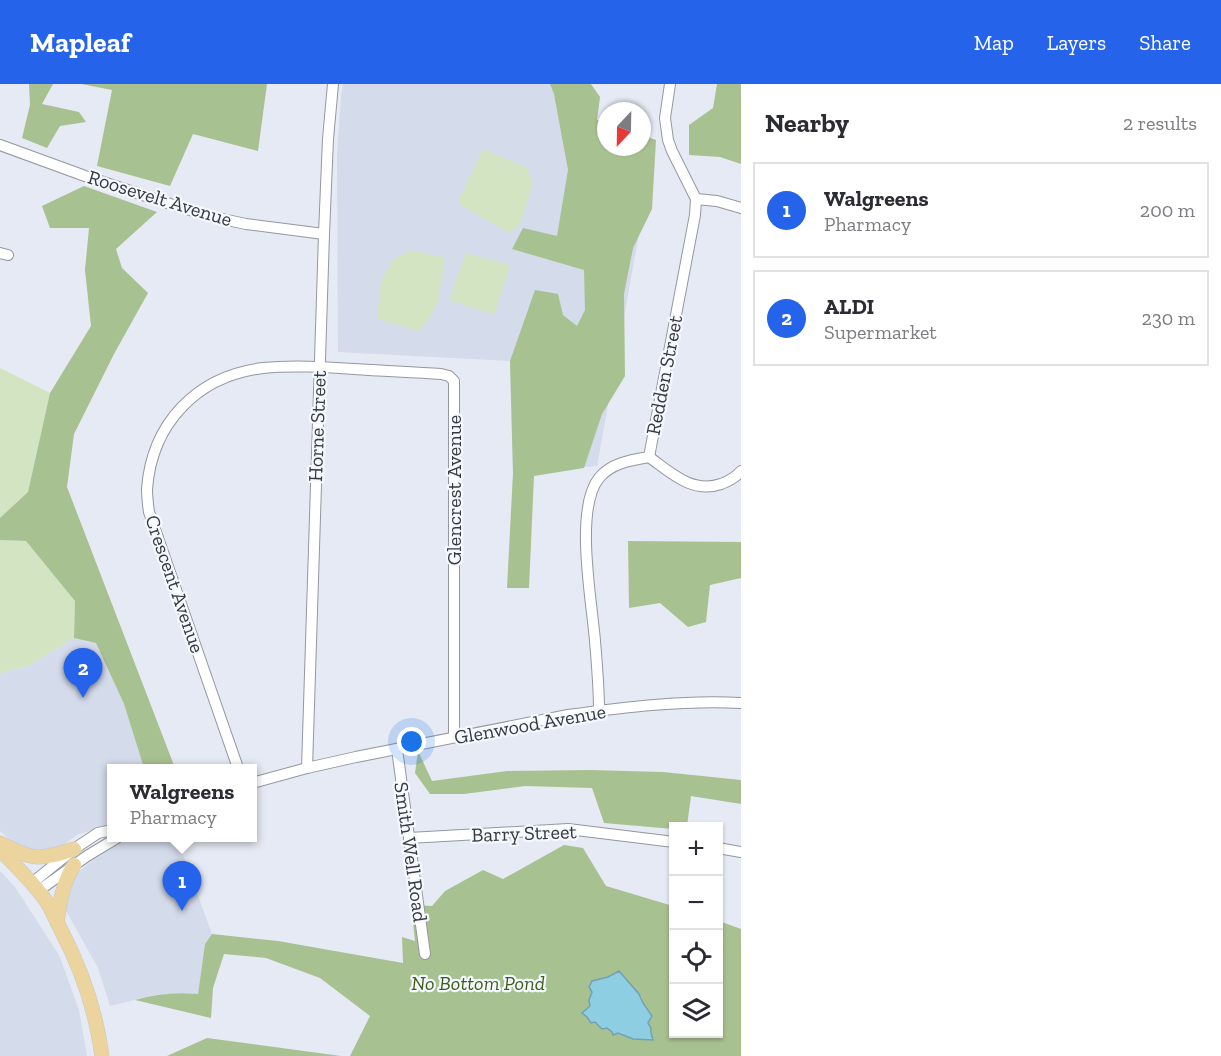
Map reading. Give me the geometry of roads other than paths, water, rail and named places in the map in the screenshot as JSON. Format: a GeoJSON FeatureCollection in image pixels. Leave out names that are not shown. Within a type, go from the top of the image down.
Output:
{"type":"FeatureCollection","features":[{"type":"Feature","properties":{"kind":"main road"},"geometry":{"type":"LineString","coordinates":[[0,843],[35,858],[51,857],[74,849]]}},
{"type":"Feature","properties":{"kind":"main road"},"geometry":{"type":"LineString","coordinates":[[0,849],[47,902],[57,922],[89,994],[102,1056]]}},
{"type":"Feature","properties":{"kind":"main road"},"geometry":{"type":"LineString","coordinates":[[57,922],[62,890],[75,865]]}},
{"type":"Feature","properties":{"kind":"street","name":"Horne Street"},"geometry":{"type":"LineString","coordinates":[[307,768],[324,234],[333,84]]}},
{"type":"Feature","properties":{"kind":"street"},"geometry":{"type":"LineString","coordinates":[[670,84],[665,118],[668,141],[696,199],[717,201],[741,208]]}},
{"type":"Feature","properties":{"kind":"street","name":"Roosevelt Avenue"},"geometry":{"type":"LineString","coordinates":[[0,145],[85,176],[213,217],[246,224],[324,234]]}},
{"type":"Feature","properties":{"kind":"street","name":"Redden Street"},"geometry":{"type":"LineString","coordinates":[[599,710],[586,530],[588,508],[594,487],[608,470],[629,461],[649,457],[693,226],[696,199]]}},
{"type":"Feature","properties":{"kind":"street","name":"Glencrest Avenue"},"geometry":{"type":"LineString","coordinates":[[319,367],[441,374],[449,376],[454,381],[454,737]]}},
{"type":"Feature","properties":{"kind":"street","name":"Crescent Avenue"},"geometry":{"type":"LineString","coordinates":[[237,764],[149,512],[147,491],[151,466],[157,444],[168,423],[182,405],[200,391],[220,380],[261,368],[319,367]]}},
{"type":"Feature","properties":{"kind":"street"},"geometry":{"type":"LineString","coordinates":[[649,457],[682,480],[703,487],[725,483],[741,471]]}},
{"type":"Feature","properties":{"kind":"street","name":"Glenwood Avenue"},"geometry":{"type":"LineString","coordinates":[[257,782],[307,768],[454,737],[599,710],[708,702],[741,703]]}},
{"type":"Feature","properties":{"kind":"street","name":"Smith Well Road"},"geometry":{"type":"LineString","coordinates":[[397,749],[424,954]]}},
{"type":"Feature","properties":{"kind":"street","name":"Barry Street"},"geometry":{"type":"LineString","coordinates":[[410,838],[568,829],[669,841]]}},
{"type":"Feature","properties":{"kind":"street"},"geometry":{"type":"LineString","coordinates":[[35,887],[74,849],[98,833],[107,831]]}},
{"type":"Feature","properties":{"kind":"street"},"geometry":{"type":"LineString","coordinates":[[35,887],[75,865],[110,842]]}},
{"type":"Feature","properties":{"kind":"street"},"geometry":{"type":"LineString","coordinates":[[723,849],[741,852]]}},
{"type":"Feature","properties":{"kind":"water"},"geometry":{"type":"Polygon","coordinates":[[[619,971],[639,994],[652,1016],[648,1023],[653,1040],[633,1039],[618,1033],[613,1035],[607,1028],[602,1029],[595,1022],[591,1023],[582,1013],[590,1006],[589,1000],[592,992],[589,987],[592,981],[608,977],[619,971]]]}},
{"type":"Feature","properties":{"kind":"place","name":"ALDI"},"geometry":{"type":"Point","coordinates":[83,698]}},
{"type":"Feature","properties":{"kind":"place","name":"Walgreens"},"geometry":{"type":"Point","coordinates":[182,911]}},
{"type":"Feature","properties":{"kind":"park label","name":"No Bottom Pond"},"geometry":{"type":"Point","coordinates":[478,983]}}]}
